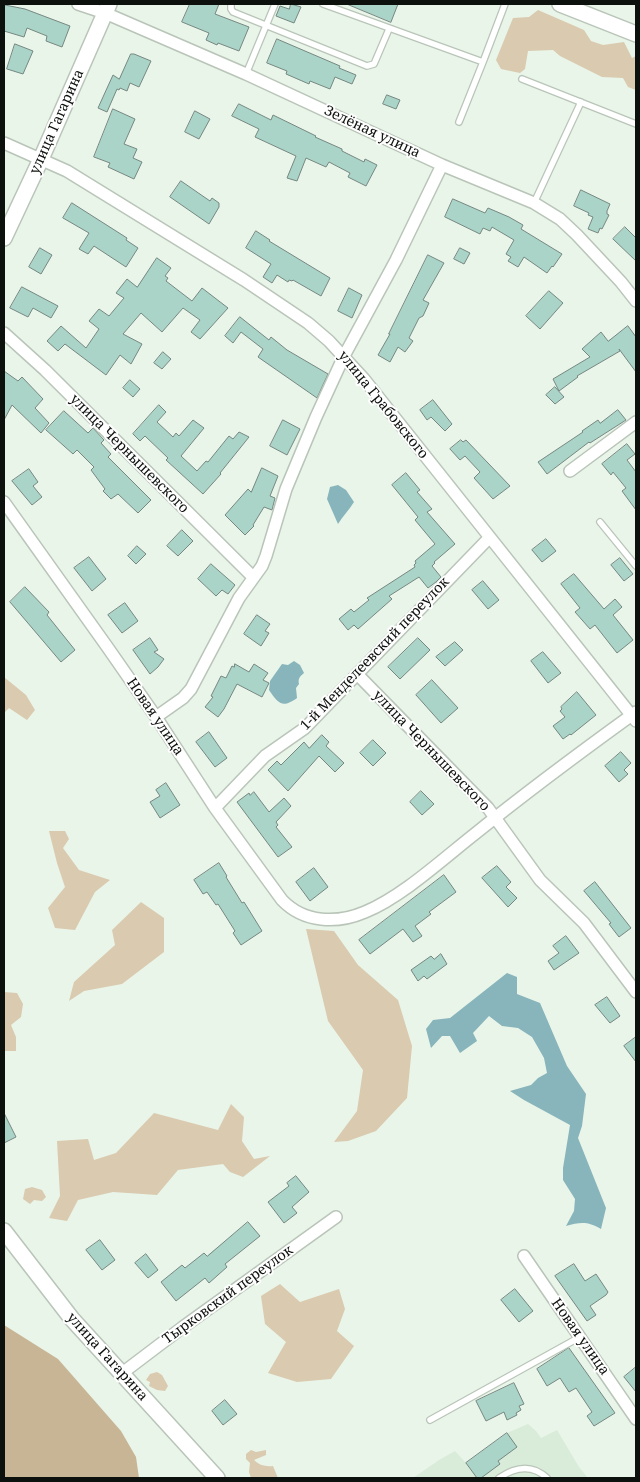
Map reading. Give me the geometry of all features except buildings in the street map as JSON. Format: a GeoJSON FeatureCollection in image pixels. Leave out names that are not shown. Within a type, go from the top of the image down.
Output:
{"type":"FeatureCollection","features":[{"type":"Feature","properties":{"kind":"main road"},"geometry":{"type":"LineString","coordinates":[[560,4],[636,34]]}},
{"type":"Feature","properties":{"kind":"main road","name":"улица Гагарина"},"geometry":{"type":"LineString","coordinates":[[4,238],[107,9]]}},
{"type":"Feature","properties":{"kind":"main road","name":"улица Гагарина"},"geometry":{"type":"LineString","coordinates":[[4,1231],[56,1300],[216,1478]]}},
{"type":"Feature","properties":{"kind":"street","name":"Зелёная улица"},"geometry":{"type":"LineString","coordinates":[[78,4],[107,9],[442,165],[534,203],[560,219],[578,235],[636,301]]}},
{"type":"Feature","properties":{"kind":"street","name":"улица Грабовского"},"geometry":{"type":"LineString","coordinates":[[4,143],[67,171],[244,280],[308,324],[344,356],[635,717]]}},
{"type":"Feature","properties":{"kind":"street"},"geometry":{"type":"LineString","coordinates":[[156,717],[178,702],[191,689],[239,598],[262,566],[278,514],[297,463],[344,356],[396,260],[442,165]]}},
{"type":"Feature","properties":{"kind":"street","name":"улица Чернышевского"},"geometry":{"type":"LineString","coordinates":[[4,333],[45,370],[253,577]]}},
{"type":"Feature","properties":{"kind":"street"},"geometry":{"type":"LineString","coordinates":[[570,471],[636,422]]}},
{"type":"Feature","properties":{"kind":"street","name":"Новая улица"},"geometry":{"type":"LineString","coordinates":[[4,502],[156,717],[215,808],[282,900],[291,910],[302,915],[330,920],[364,913],[378,906],[418,878],[495,818],[635,717]]}},
{"type":"Feature","properties":{"kind":"street","name":"1-й Менделеевский переулок"},"geometry":{"type":"LineString","coordinates":[[215,808],[265,756],[305,728],[489,538]]}},
{"type":"Feature","properties":{"kind":"street","name":"улица Чернышевского"},"geometry":{"type":"LineString","coordinates":[[357,674],[476,796],[495,818],[540,880],[584,923],[636,992]]}},
{"type":"Feature","properties":{"kind":"street","name":"Тырковский переулок"},"geometry":{"type":"LineString","coordinates":[[121,1374],[183,1327],[336,1218]]}},
{"type":"Feature","properties":{"kind":"street","name":"Новая улица"},"geometry":{"type":"LineString","coordinates":[[524,1256],[635,1415]]}},
{"type":"Feature","properties":{"kind":"lane"},"geometry":{"type":"LineString","coordinates":[[231,4],[233,12],[367,66],[374,64],[389,29]]}},
{"type":"Feature","properties":{"kind":"lane"},"geometry":{"type":"LineString","coordinates":[[246,74],[275,4]]}},
{"type":"Feature","properties":{"kind":"lane"},"geometry":{"type":"LineString","coordinates":[[323,4],[483,62]]}},
{"type":"Feature","properties":{"kind":"lane"},"geometry":{"type":"LineString","coordinates":[[459,122],[505,4]]}},
{"type":"Feature","properties":{"kind":"lane"},"geometry":{"type":"LineString","coordinates":[[522,79],[636,124]]}},
{"type":"Feature","properties":{"kind":"lane"},"geometry":{"type":"LineString","coordinates":[[534,203],[581,102]]}},
{"type":"Feature","properties":{"kind":"lane"},"geometry":{"type":"LineString","coordinates":[[600,522],[636,566]]}},
{"type":"Feature","properties":{"kind":"lane"},"geometry":{"type":"LineString","coordinates":[[430,1420],[580,1337]]}},
{"type":"Feature","properties":{"kind":"lane"},"geometry":{"type":"LineString","coordinates":[[500,1478],[508,1472],[521,1468],[536,1470],[547,1478]]}},
{"type":"Feature","properties":{"kind":"shaded area"},"geometry":{"type":"Polygon","coordinates":[[[538,10],[584,30],[591,41],[603,45],[624,42],[632,58],[636,56],[636,90],[628,87],[623,78],[602,77],[560,56],[553,50],[528,51],[525,69],[520,73],[501,69],[496,60],[513,18],[529,17],[538,10]]]}},
{"type":"Feature","properties":{"kind":"shaded area"},"geometry":{"type":"Polygon","coordinates":[[[4,677],[26,695],[35,710],[27,720],[9,708],[4,713],[4,677]]]}},
{"type":"Feature","properties":{"kind":"shaded area"},"geometry":{"type":"Polygon","coordinates":[[[49,831],[65,831],[69,839],[63,848],[79,870],[110,880],[95,892],[75,930],[55,928],[48,908],[65,887],[49,831]]]}},
{"type":"Feature","properties":{"kind":"shaded area"},"geometry":{"type":"Polygon","coordinates":[[[141,902],[164,918],[164,952],[122,984],[84,991],[69,1001],[74,982],[115,945],[112,930],[141,902]]]}},
{"type":"Feature","properties":{"kind":"shaded area"},"geometry":{"type":"Polygon","coordinates":[[[306,929],[334,931],[358,965],[398,1000],[412,1046],[407,1098],[376,1131],[348,1141],[334,1142],[357,1111],[363,1070],[328,1021],[306,929]]]}},
{"type":"Feature","properties":{"kind":"shaded area"},"geometry":{"type":"Polygon","coordinates":[[[4,992],[17,993],[23,1004],[21,1017],[11,1025],[16,1037],[16,1051],[4,1051],[4,992]]]}},
{"type":"Feature","properties":{"kind":"shaded area"},"geometry":{"type":"Polygon","coordinates":[[[231,1104],[244,1117],[242,1141],[254,1159],[270,1156],[243,1177],[230,1172],[223,1164],[178,1170],[157,1195],[113,1192],[78,1200],[67,1221],[49,1218],[60,1196],[57,1141],[88,1139],[94,1160],[116,1153],[154,1113],[218,1130],[231,1104]]]}},
{"type":"Feature","properties":{"kind":"shaded area"},"geometry":{"type":"Polygon","coordinates":[[[32,1187],[42,1190],[46,1197],[42,1201],[34,1200],[30,1204],[23,1199],[25,1189],[32,1187]]]}},
{"type":"Feature","properties":{"kind":"shaded area"},"geometry":{"type":"Polygon","coordinates":[[[280,1284],[300,1302],[339,1289],[345,1309],[337,1331],[354,1346],[331,1379],[297,1382],[268,1373],[286,1342],[265,1324],[261,1296],[280,1284]]]}},
{"type":"Feature","properties":{"kind":"shaded area"},"geometry":{"type":"Polygon","coordinates":[[[4,1325],[58,1359],[121,1431],[136,1457],[139,1478],[4,1478],[4,1325]]]}},
{"type":"Feature","properties":{"kind":"shaded area"},"geometry":{"type":"Polygon","coordinates":[[[157,1372],[162,1375],[168,1386],[165,1391],[149,1386],[150,1382],[146,1380],[150,1374],[157,1372]]]}},
{"type":"Feature","properties":{"kind":"shaded area"},"geometry":{"type":"Polygon","coordinates":[[[528,1424],[541,1438],[557,1430],[579,1467],[588,1478],[413,1478],[455,1451],[466,1463],[507,1433],[528,1424]]]}},
{"type":"Feature","properties":{"kind":"shaded area"},"geometry":{"type":"Polygon","coordinates":[[[251,1450],[256,1452],[266,1450],[266,1455],[254,1460],[262,1465],[273,1466],[278,1478],[251,1478],[249,1472],[250,1463],[246,1459],[246,1454],[251,1450]]]}},
{"type":"Feature","properties":{"kind":"water"},"geometry":{"type":"Polygon","coordinates":[[[338,485],[346,490],[354,502],[338,524],[327,499],[330,487],[338,485]]]}},
{"type":"Feature","properties":{"kind":"water"},"geometry":{"type":"Polygon","coordinates":[[[294,661],[300,665],[304,673],[299,678],[299,684],[296,688],[297,698],[284,704],[278,701],[269,690],[270,681],[282,664],[288,665],[294,661]]]}},
{"type":"Feature","properties":{"kind":"water"},"geometry":{"type":"Polygon","coordinates":[[[507,973],[517,977],[517,994],[540,1003],[567,1066],[586,1094],[582,1126],[578,1138],[606,1208],[601,1229],[584,1223],[566,1226],[574,1211],[575,1199],[563,1180],[563,1168],[570,1125],[510,1091],[531,1085],[547,1073],[544,1058],[532,1037],[518,1028],[502,1026],[489,1016],[473,1033],[477,1041],[460,1053],[450,1036],[442,1036],[431,1048],[426,1029],[433,1020],[450,1018],[507,973]]]}}]}
